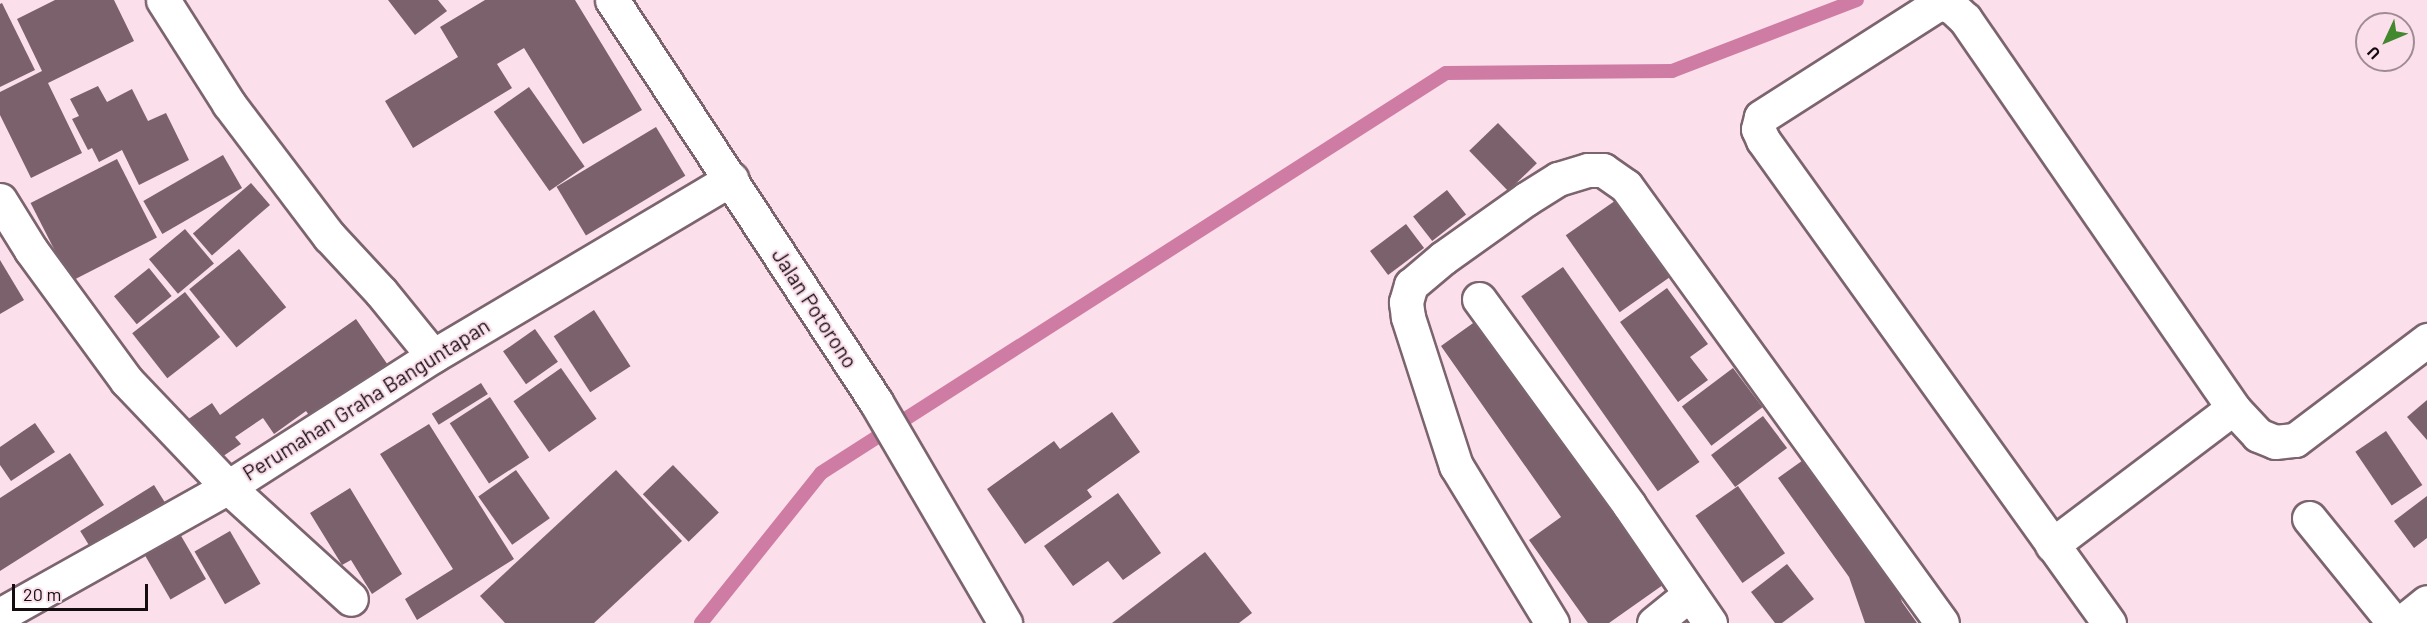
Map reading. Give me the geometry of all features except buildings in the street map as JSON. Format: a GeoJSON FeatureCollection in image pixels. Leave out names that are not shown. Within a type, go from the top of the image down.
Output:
{"type":"FeatureCollection","features":[{"type":"Feature","properties":{"kind":"street"},"geometry":{"type":"LineString","coordinates":[[163,0],[230,104],[322,227],[381,292],[433,356]]}},
{"type":"Feature","properties":{"kind":"street","name":"Jalan Potorono"},"geometry":{"type":"LineString","coordinates":[[612,0],[876,402],[1005,623]]}},
{"type":"Feature","properties":{"kind":"street"},"geometry":{"type":"LineString","coordinates":[[2109,623],[1763,140],[1758,129],[1761,117],[1939,3],[1952,7],[1965,19],[2233,408],[2258,435],[2275,442],[2295,440],[2427,340]]}},
{"type":"Feature","properties":{"kind":"street"},"geometry":{"type":"LineString","coordinates":[[1552,623],[1456,466],[1408,317],[1406,302],[1411,285],[1443,258],[1558,179],[1588,170],[1603,170],[1626,186],[1942,623]]}},
{"type":"Feature","properties":{"kind":"street","name":"Perumahan Graha Banguntapan"},"geometry":{"type":"LineString","coordinates":[[0,615],[228,486],[433,356],[731,179]]}},
{"type":"Feature","properties":{"kind":"street"},"geometry":{"type":"LineString","coordinates":[[0,200],[31,250],[127,381],[228,486],[351,599]]}},
{"type":"Feature","properties":{"kind":"street"},"geometry":{"type":"LineString","coordinates":[[1479,299],[1629,505],[1710,623]]}},
{"type":"Feature","properties":{"kind":"street"},"geometry":{"type":"LineString","coordinates":[[2052,544],[2233,408]]}},
{"type":"Feature","properties":{"kind":"street"},"geometry":{"type":"LineString","coordinates":[[2309,518],[2394,623]]}},
{"type":"Feature","properties":{"kind":"street"},"geometry":{"type":"LineString","coordinates":[[1654,623],[1690,594]]}},
{"type":"Feature","properties":{"kind":"street"},"geometry":{"type":"LineString","coordinates":[[2402,623],[2427,602]]}},
{"type":"Feature","properties":{"kind":"waterway"},"geometry":{"type":"LineString","coordinates":[[701,623],[821,473],[1446,73],[1672,71],[1857,0]]}}]}
